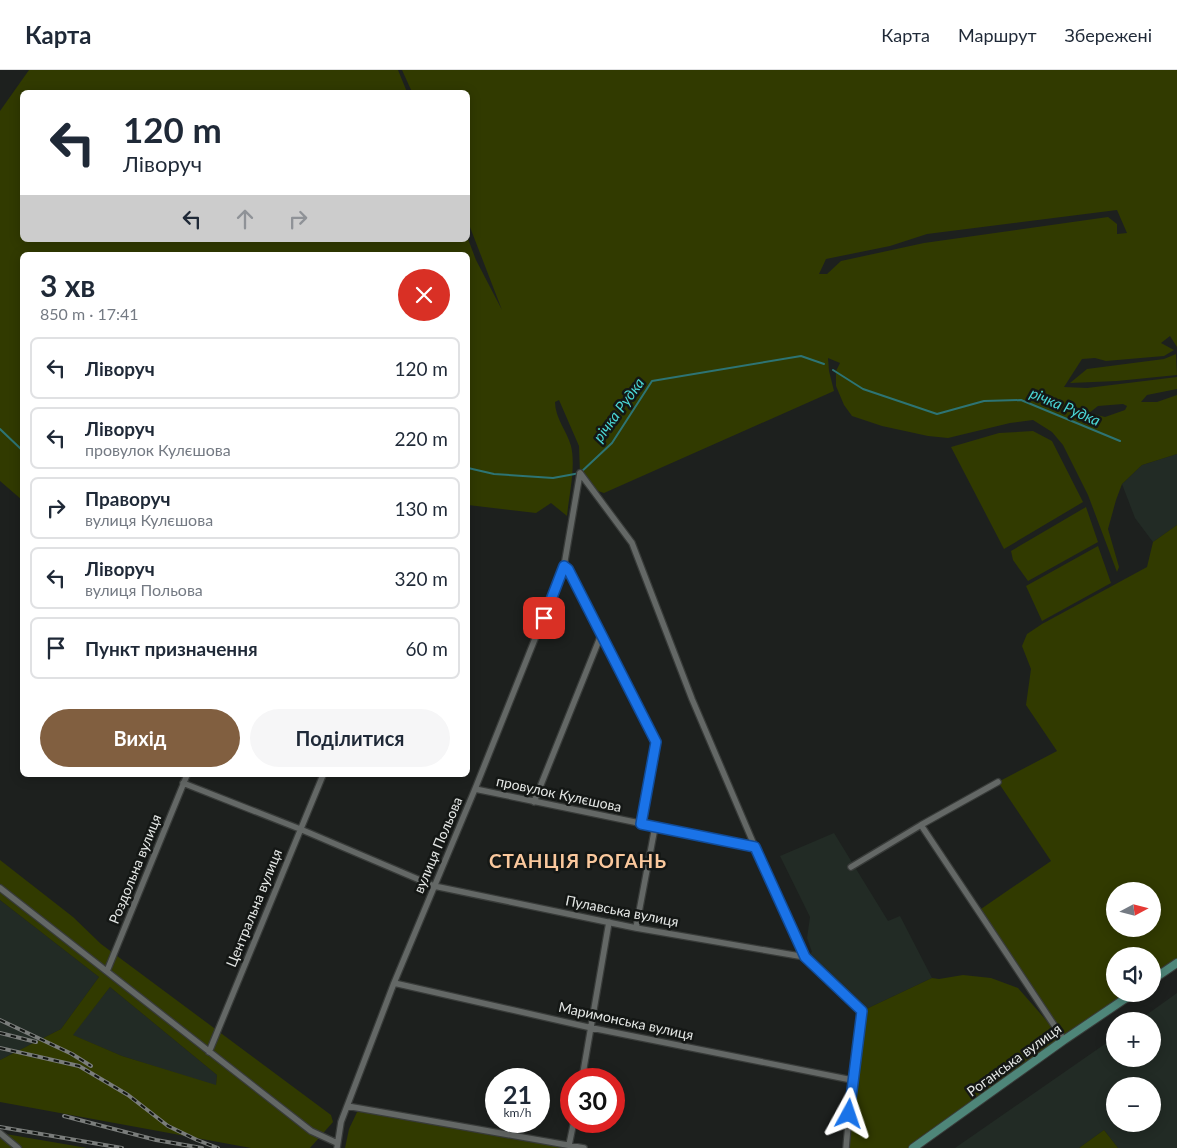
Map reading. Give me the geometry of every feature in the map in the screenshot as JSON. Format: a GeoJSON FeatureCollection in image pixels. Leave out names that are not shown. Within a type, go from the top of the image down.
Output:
{"type":"FeatureCollection","features":[{"type":"Feature","properties":{"kind":"main road"},"geometry":{"type":"LineString","coordinates":[[1161,974],[1177,963]]}},
{"type":"Feature","properties":{"kind":"main road","name":"Роганська вулиця"},"geometry":{"type":"LineString","coordinates":[[913,1148],[1120,1002]]}},
{"type":"Feature","properties":{"kind":"street","name":"вулиця Польова"},"geometry":{"type":"LineString","coordinates":[[337,1146],[341,1122],[394,983],[475,789],[564,566],[580,473],[632,543],[692,699],[755,847]]}},
{"type":"Feature","properties":{"kind":"street"},"geometry":{"type":"LineString","coordinates":[[564,566],[568,569],[656,742],[641,824]]}},
{"type":"Feature","properties":{"kind":"street"},"geometry":{"type":"LineString","coordinates":[[534,802],[601,635]]}},
{"type":"Feature","properties":{"kind":"street","name":"Роздольна вулиця"},"geometry":{"type":"LineString","coordinates":[[107,972],[186,777]]}},
{"type":"Feature","properties":{"kind":"street","name":"Центральна вулиця"},"geometry":{"type":"LineString","coordinates":[[208,1052],[322,777]]}},
{"type":"Feature","properties":{"kind":"street"},"geometry":{"type":"LineString","coordinates":[[851,867],[998,782]]}},
{"type":"Feature","properties":{"kind":"street","name":"Пулавська вулиця"},"geometry":{"type":"LineString","coordinates":[[183,783],[300,829],[434,886],[636,928],[805,957]]}},
{"type":"Feature","properties":{"kind":"street","name":"провулок Кулєшова"},"geometry":{"type":"LineString","coordinates":[[475,789],[755,847]]}},
{"type":"Feature","properties":{"kind":"street"},"geometry":{"type":"LineString","coordinates":[[921,825],[1064,1040]]}},
{"type":"Feature","properties":{"kind":"street"},"geometry":{"type":"LineString","coordinates":[[636,928],[655,826]]}},
{"type":"Feature","properties":{"kind":"street"},"geometry":{"type":"LineString","coordinates":[[755,847],[805,957],[862,1011],[852,1080],[846,1148]]}},
{"type":"Feature","properties":{"kind":"street"},"geometry":{"type":"LineString","coordinates":[[0,888],[311,1131],[337,1146]]}},
{"type":"Feature","properties":{"kind":"street"},"geometry":{"type":"LineString","coordinates":[[584,1068],[609,922]]}},
{"type":"Feature","properties":{"kind":"street","name":"Маримонська вулиця"},"geometry":{"type":"LineString","coordinates":[[394,983],[592,1028],[852,1080]]}},
{"type":"Feature","properties":{"kind":"street"},"geometry":{"type":"LineString","coordinates":[[347,1106],[584,1148]]}},
{"type":"Feature","properties":{"kind":"street"},"geometry":{"type":"LineString","coordinates":[[0,1133],[18,1148]]}},
{"type":"Feature","properties":{"kind":"street"},"geometry":{"type":"LineString","coordinates":[[569,1145],[572,1133]]}},
{"type":"Feature","properties":{"kind":"shaded area"},"geometry":{"type":"Polygon","coordinates":[[[1177,454],[1177,525],[1153,542],[1135,518],[1122,484],[1142,465],[1177,454]]]}},
{"type":"Feature","properties":{"kind":"shaded area"},"geometry":{"type":"Polygon","coordinates":[[[834,833],[888,921],[900,916],[932,978],[862,1011],[805,957],[812,952],[807,938],[810,917],[780,856],[834,833]]]}},
{"type":"Feature","properties":{"kind":"shaded area"},"geometry":{"type":"Polygon","coordinates":[[[0,900],[99,977],[61,1029],[0,1060],[0,900]]]}},
{"type":"Feature","properties":{"kind":"shaded area"},"geometry":{"type":"Polygon","coordinates":[[[110,987],[217,1075],[216,1086],[122,1056],[72,1035],[110,987]]]}},
{"type":"Feature","properties":{"kind":"shaded area"},"geometry":{"type":"Polygon","coordinates":[[[1177,993],[1177,1148],[1118,1148],[1104,1130],[1079,1148],[955,1148],[1106,1043],[1106,1067],[1161,1067],[1161,1012],[1151,1012],[1177,993]]]}},
{"type":"Feature","properties":{"kind":"green space"},"geometry":{"type":"Polygon","coordinates":[[[29,70],[398,70],[406,90],[20,90],[20,242],[469,242],[476,260],[502,310],[470,227],[470,90],[411,90],[402,70],[1177,70],[1177,347],[1170,336],[1161,343],[1174,350],[1164,356],[1106,361],[1095,358],[1082,359],[1064,387],[1087,388],[1177,377],[1177,389],[1147,395],[1141,402],[1157,402],[1177,395],[1177,454],[1142,465],[1122,484],[1108,529],[1119,567],[1117,572],[1088,495],[1063,445],[1052,432],[1033,420],[1010,423],[948,438],[928,436],[882,426],[852,416],[844,405],[836,386],[836,371],[840,363],[828,358],[834,391],[604,493],[591,489],[580,473],[579,446],[559,400],[555,402],[556,408],[569,440],[572,454],[567,516],[551,503],[536,513],[470,505],[470,252],[20,252],[20,498],[0,481],[0,111],[29,70]],[[1117,210],[927,234],[890,246],[826,259],[819,274],[827,274],[841,261],[924,243],[1108,217],[1117,224],[1117,234],[1127,233],[1117,210]],[[1123,404],[1098,406],[1089,413],[1105,417],[1125,410],[1127,406],[1123,404]]]}},
{"type":"Feature","properties":{"kind":"green space"},"geometry":{"type":"Polygon","coordinates":[[[1176,354],[1177,375],[1117,381],[1070,383],[1087,369],[1164,359],[1176,354]]]}},
{"type":"Feature","properties":{"kind":"green space"},"geometry":{"type":"Polygon","coordinates":[[[1033,431],[1052,441],[1083,502],[1004,549],[951,447],[999,433],[1033,431]]]}},
{"type":"Feature","properties":{"kind":"green space"},"geometry":{"type":"Polygon","coordinates":[[[1086,507],[1098,542],[1028,581],[1013,560],[1011,551],[1086,507]]]}},
{"type":"Feature","properties":{"kind":"green space"},"geometry":{"type":"Polygon","coordinates":[[[1177,525],[1177,963],[1161,974],[1161,947],[1106,947],[1106,1002],[1121,1002],[915,1148],[846,1148],[862,1011],[932,978],[939,979],[963,975],[991,978],[1018,988],[1060,1036],[978,911],[1051,861],[998,782],[1057,751],[1026,705],[1031,669],[1022,646],[1027,634],[1042,624],[1147,567],[1153,542],[1177,525]]]}},
{"type":"Feature","properties":{"kind":"green space"},"geometry":{"type":"Polygon","coordinates":[[[1098,546],[1111,583],[1042,621],[1026,586],[1098,546]]]}},
{"type":"Feature","properties":{"kind":"green space"},"geometry":{"type":"Polygon","coordinates":[[[0,860],[73,917],[101,944],[331,1115],[333,1122],[310,1148],[251,1148],[0,1102],[0,1060],[61,1029],[99,977],[0,900],[0,860]],[[110,987],[73,1035],[122,1056],[216,1085],[217,1075],[110,987]]]}},
{"type":"Feature","properties":{"kind":"green space"},"geometry":{"type":"Polygon","coordinates":[[[359,1108],[485,1130],[485,1133],[500,1133],[584,1148],[345,1148],[349,1129],[359,1108]]]}},
{"type":"Feature","properties":{"kind":"green space"},"geometry":{"type":"Polygon","coordinates":[[[1104,1130],[1118,1148],[1079,1148],[1104,1130]]]}},
{"type":"Feature","properties":{"kind":"green space"},"geometry":{"type":"Polygon","coordinates":[[[0,1133],[87,1148],[0,1148],[0,1133]]]}},
{"type":"Feature","properties":{"kind":"waterway","name":"річка Рудка"},"geometry":{"type":"LineString","coordinates":[[470,468],[494,474],[553,478],[580,473],[612,443],[652,381],[801,356],[824,364]]}},
{"type":"Feature","properties":{"kind":"waterway","name":"річка Рудка"},"geometry":{"type":"LineString","coordinates":[[833,370],[863,389],[937,414],[984,401],[1021,400],[1120,441]]}},
{"type":"Feature","properties":{"kind":"waterway","name":"річка Рудка"},"geometry":{"type":"LineString","coordinates":[[0,429],[20,448]]}},
{"type":"Feature","properties":{"kind":"railway"},"geometry":{"type":"LineString","coordinates":[[0,1020],[72,1054],[91,1066]]}},
{"type":"Feature","properties":{"kind":"railway"},"geometry":{"type":"LineString","coordinates":[[0,1033],[36,1042]]}},
{"type":"Feature","properties":{"kind":"railway"},"geometry":{"type":"LineString","coordinates":[[0,1048],[79,1066],[128,1095],[168,1126],[218,1148]]}},
{"type":"Feature","properties":{"kind":"railway"},"geometry":{"type":"LineString","coordinates":[[64,1116],[156,1140],[202,1148]]}},
{"type":"Feature","properties":{"kind":"railway"},"geometry":{"type":"LineString","coordinates":[[0,1127],[122,1148]]}},
{"type":"Feature","properties":{"kind":"district","name":"СТАНЦІЯ РОГАНЬ"},"geometry":{"type":"Point","coordinates":[578,861]}},
{"type":"Feature","properties":{"kind":"route"},"geometry":{"type":"LineString","coordinates":[[544,618],[564,566],[568,569],[656,742],[641,824],[755,847],[805,957],[862,1011],[849,1114]]}}]}
